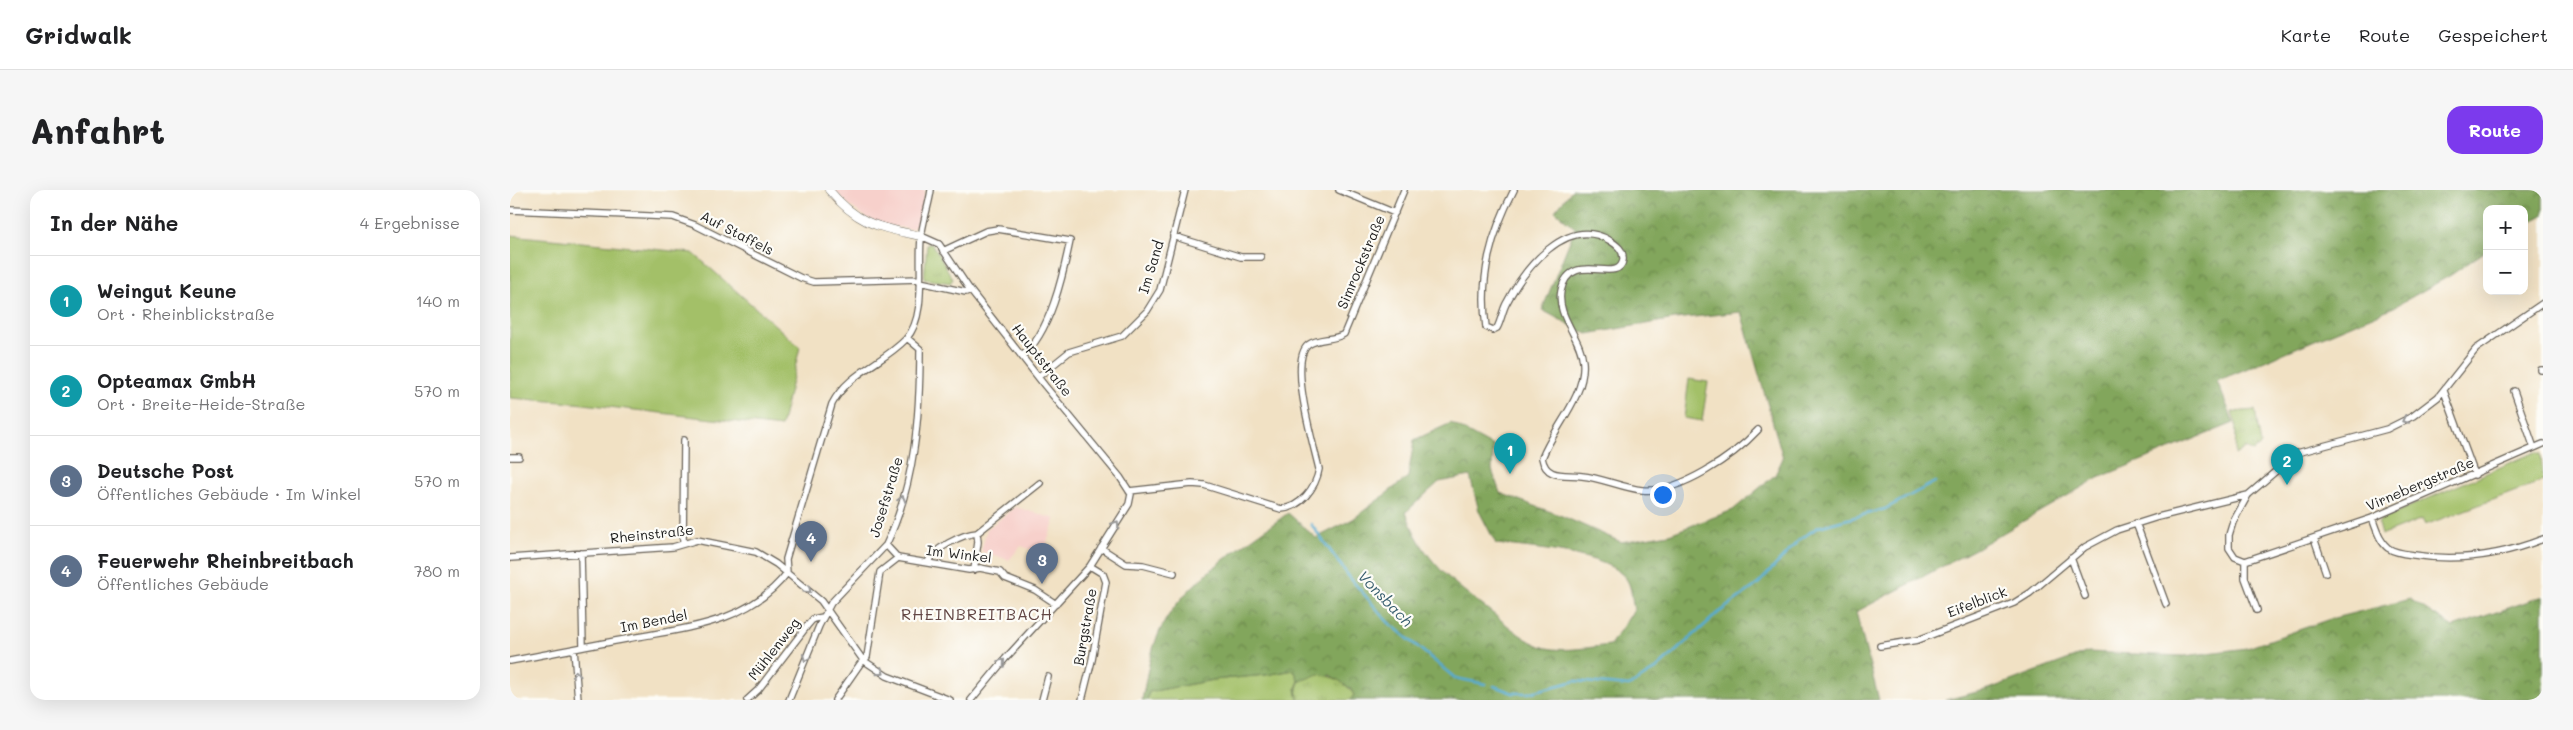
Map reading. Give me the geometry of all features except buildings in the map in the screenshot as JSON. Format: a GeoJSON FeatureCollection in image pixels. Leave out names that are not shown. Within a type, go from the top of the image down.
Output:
{"type":"FeatureCollection","features":[{"type":"Feature","properties":{"kind":"street"},"geometry":{"type":"LineString","coordinates":[[829,190],[846,208],[870,225],[921,236]]}},
{"type":"Feature","properties":{"kind":"street"},"geometry":{"type":"LineString","coordinates":[[787,573],[786,559],[832,404],[845,385],[907,338],[916,321],[919,309],[921,236],[931,190]]}},
{"type":"Feature","properties":{"kind":"street","name":"Im Sand"},"geometry":{"type":"LineString","coordinates":[[1038,377],[1069,352],[1122,336],[1129,331],[1155,300],[1185,190]]}},
{"type":"Feature","properties":{"kind":"street"},"geometry":{"type":"LineString","coordinates":[[1339,190],[1395,213]]}},
{"type":"Feature","properties":{"kind":"street","name":"Simrockstraße"},"geometry":{"type":"LineString","coordinates":[[1129,491],[1192,484],[1204,485],[1281,509],[1296,505],[1315,481],[1318,469],[1302,385],[1301,366],[1306,346],[1344,334],[1404,190]]}},
{"type":"Feature","properties":{"kind":"street"},"geometry":{"type":"LineString","coordinates":[[1514,190],[1496,226],[1489,250],[1484,285],[1486,327],[1493,330],[1496,328],[1506,303],[1538,259],[1564,238],[1578,233],[1601,235],[1619,246],[1623,257],[1622,263],[1618,268],[1611,270],[1579,269],[1570,272],[1564,279],[1561,294],[1562,306],[1581,348],[1582,377],[1568,410],[1548,443],[1542,458],[1546,469],[1550,473],[1583,476],[1640,490],[1655,490],[1704,472],[1736,452],[1758,430]]}},
{"type":"Feature","properties":{"kind":"street","name":"Auf Staffels"},"geometry":{"type":"LineString","coordinates":[[510,210],[672,217],[695,225],[801,278],[814,282],[920,281],[966,292],[970,290]]}},
{"type":"Feature","properties":{"kind":"street"},"geometry":{"type":"LineString","coordinates":[[943,250],[986,231],[998,229],[1070,241],[1054,300],[1036,342],[1022,356]]}},
{"type":"Feature","properties":{"kind":"street","name":"Hauptstraße"},"geometry":{"type":"LineString","coordinates":[[921,236],[934,241],[943,250],[970,290],[1129,491]]}},
{"type":"Feature","properties":{"kind":"street"},"geometry":{"type":"LineString","coordinates":[[1173,236],[1241,257],[1261,257]]}},
{"type":"Feature","properties":{"kind":"street"},"geometry":{"type":"LineString","coordinates":[[2257,610],[2246,578],[2245,561],[2235,557],[2230,548],[2229,535],[2233,522],[2248,495],[2297,453],[2387,429],[2431,404],[2444,391],[2476,349],[2543,303]]}},
{"type":"Feature","properties":{"kind":"street","name":"Josefstraße"},"geometry":{"type":"LineString","coordinates":[[790,700],[823,617],[828,609],[886,546],[902,498],[912,459],[919,410],[920,349],[907,338]]}},
{"type":"Feature","properties":{"kind":"street"},"geometry":{"type":"LineString","coordinates":[[2444,391],[2475,475]]}},
{"type":"Feature","properties":{"kind":"street"},"geometry":{"type":"LineString","coordinates":[[2514,392],[2534,448]]}},
{"type":"Feature","properties":{"kind":"street"},"geometry":{"type":"LineString","coordinates":[[683,544],[684,440]]}},
{"type":"Feature","properties":{"kind":"street","name":"Virnebergstraße"},"geometry":{"type":"LineString","coordinates":[[2245,561],[2372,518],[2543,444]]}},
{"type":"Feature","properties":{"kind":"street"},"geometry":{"type":"LineString","coordinates":[[510,457],[519,457]]}},
{"type":"Feature","properties":{"kind":"street"},"geometry":{"type":"LineString","coordinates":[[928,562],[930,556],[946,546],[976,533],[1040,482]]}},
{"type":"Feature","properties":{"kind":"street"},"geometry":{"type":"LineString","coordinates":[[971,700],[1090,566],[1129,504],[1129,491]]}},
{"type":"Feature","properties":{"kind":"street","name":"Eifelblick"},"geometry":{"type":"LineString","coordinates":[[1880,646],[1918,640],[2014,603],[2030,593],[2085,547],[2136,523],[2248,495]]}},
{"type":"Feature","properties":{"kind":"street"},"geometry":{"type":"LineString","coordinates":[[2372,518],[2381,541],[2388,548],[2426,557],[2461,558],[2492,554],[2543,540]]}},
{"type":"Feature","properties":{"kind":"street"},"geometry":{"type":"LineString","coordinates":[[2136,523],[2166,604]]}},
{"type":"Feature","properties":{"kind":"street"},"geometry":{"type":"LineString","coordinates":[[974,570],[978,542],[976,533]]}},
{"type":"Feature","properties":{"kind":"street"},"geometry":{"type":"LineString","coordinates":[[2314,538],[2326,573]]}},
{"type":"Feature","properties":{"kind":"street","name":"Rheinstraße"},"geometry":{"type":"LineString","coordinates":[[510,558],[673,547],[697,540],[756,552],[787,573],[828,609],[863,660],[887,676],[950,700]]}},
{"type":"Feature","properties":{"kind":"street"},"geometry":{"type":"LineString","coordinates":[[835,700],[870,651],[874,606],[880,572],[898,558],[886,546]]}},
{"type":"Feature","properties":{"kind":"street"},"geometry":{"type":"LineString","coordinates":[[1101,548],[1126,564],[1143,565],[1174,573]]}},
{"type":"Feature","properties":{"kind":"street"},"geometry":{"type":"LineString","coordinates":[[581,553],[583,647]]}},
{"type":"Feature","properties":{"kind":"street","name":"Im Winkel"},"geometry":{"type":"LineString","coordinates":[[898,558],[974,570],[980,568],[1000,572],[1006,578],[1035,590],[1056,604]]}},
{"type":"Feature","properties":{"kind":"street"},"geometry":{"type":"LineString","coordinates":[[2071,558],[2085,596]]}},
{"type":"Feature","properties":{"kind":"street","name":"Burgstraße"},"geometry":{"type":"LineString","coordinates":[[1082,700],[1106,582],[1103,574],[1090,566]]}},
{"type":"Feature","properties":{"kind":"street","name":"Im Bendel"},"geometry":{"type":"LineString","coordinates":[[510,661],[721,620],[760,601],[775,589],[787,573]]}},
{"type":"Feature","properties":{"kind":"street","name":"Mühlenweg"},"geometry":{"type":"LineString","coordinates":[[747,700],[758,690],[813,619],[823,617]]}},
{"type":"Feature","properties":{"kind":"street"},"geometry":{"type":"LineString","coordinates":[[574,649],[578,700]]}},
{"type":"Feature","properties":{"kind":"street"},"geometry":{"type":"LineString","coordinates":[[1042,700],[1048,677]]}},
{"type":"Feature","properties":{"kind":"shaded area"},"geometry":{"type":"Polygon","coordinates":[[[834,190],[925,190],[920,223],[911,229],[884,225],[867,218],[850,206],[834,190]]]}},
{"type":"Feature","properties":{"kind":"shaded area"},"geometry":{"type":"Polygon","coordinates":[[[1016,507],[1055,519],[1043,554],[1021,546],[1009,560],[981,551],[987,529],[1016,507]]]}},
{"type":"Feature","properties":{"kind":"green space"},"geometry":{"type":"Polygon","coordinates":[[[1572,190],[2543,190],[2543,215],[2528,224],[2528,205],[2483,205],[2483,253],[2451,275],[2394,307],[2217,381],[2234,423],[2098,478],[1977,548],[1856,612],[1879,700],[1350,700],[1354,695],[1350,688],[1330,675],[1299,682],[1297,688],[1298,700],[1296,688],[1299,681],[1294,670],[1266,675],[1213,680],[1149,692],[1147,700],[1142,700],[1156,640],[1165,620],[1178,602],[1195,585],[1232,553],[1288,513],[1316,538],[1353,519],[1408,477],[1414,440],[1451,423],[1493,446],[1492,470],[1500,493],[1562,516],[1621,542],[1669,534],[1733,510],[1775,475],[1783,458],[1741,312],[1675,319],[1587,334],[1542,310],[1575,228],[1555,211],[1572,190]],[[1470,476],[1439,482],[1406,512],[1421,544],[1440,569],[1513,630],[1538,645],[1545,648],[1573,649],[1610,645],[1634,610],[1629,583],[1618,571],[1604,564],[1567,553],[1496,544],[1479,511],[1470,476]]]}},
{"type":"Feature","properties":{"kind":"green space"},"geometry":{"type":"Polygon","coordinates":[[[510,235],[693,253],[800,347],[781,427],[575,403],[510,398],[510,235]]]}},
{"type":"Feature","properties":{"kind":"green space"},"geometry":{"type":"Polygon","coordinates":[[[927,244],[932,244],[953,279],[950,283],[924,279],[927,244]]]}},
{"type":"Feature","properties":{"kind":"green space"},"geometry":{"type":"Polygon","coordinates":[[[1689,379],[1708,382],[1702,421],[1684,418],[1689,379]]]}},
{"type":"Feature","properties":{"kind":"green space"},"geometry":{"type":"Polygon","coordinates":[[[2255,410],[2261,445],[2253,451],[2245,448],[2235,455],[2236,424],[2232,412],[2255,410]]]}},
{"type":"Feature","properties":{"kind":"green space"},"geometry":{"type":"Polygon","coordinates":[[[2535,452],[2541,454],[2543,481],[2425,525],[2422,519],[2381,535],[2378,524],[2381,519],[2535,452]]]}},
{"type":"Feature","properties":{"kind":"green space"},"geometry":{"type":"Polygon","coordinates":[[[2543,596],[2543,700],[1945,700],[1989,689],[2088,652],[2184,656],[2247,648],[2330,619],[2410,599],[2453,627],[2543,596]]]}},
{"type":"Feature","properties":{"kind":"green space"},"geometry":{"type":"Polygon","coordinates":[[[1294,670],[1299,681],[1296,688],[1298,700],[1147,700],[1148,692],[1213,680],[1266,675],[1294,670]]]}},
{"type":"Feature","properties":{"kind":"green space"},"geometry":{"type":"Polygon","coordinates":[[[1318,674],[1339,680],[1354,695],[1350,700],[1298,700],[1297,688],[1299,682],[1318,674]]]}},
{"type":"Feature","properties":{"kind":"waterway"},"geometry":{"type":"LineString","coordinates":[[1494,686],[1513,693],[1528,693],[1575,681],[1629,686],[1656,669],[1718,613],[1758,584],[1799,540],[1818,527],[1885,509],[1935,482]]}},
{"type":"Feature","properties":{"kind":"waterway","name":"Vonsbach"},"geometry":{"type":"LineString","coordinates":[[1311,524],[1350,578],[1388,622],[1455,678],[1485,684]]}},
{"type":"Feature","properties":{"kind":"place","name":"Weingut Keune"},"geometry":{"type":"Point","coordinates":[1510,474]}},
{"type":"Feature","properties":{"kind":"place","name":"Opteamax GmbH"},"geometry":{"type":"Point","coordinates":[2287,485]}},
{"type":"Feature","properties":{"kind":"place","name":"Feuerwehr Rheinbreitbach"},"geometry":{"type":"Point","coordinates":[811,562]}},
{"type":"Feature","properties":{"kind":"place","name":"Deutsche Post"},"geometry":{"type":"Point","coordinates":[1042,584]}},
{"type":"Feature","properties":{"kind":"district","name":"RHEINBREITBACH"},"geometry":{"type":"Point","coordinates":[977,614]}}]}
